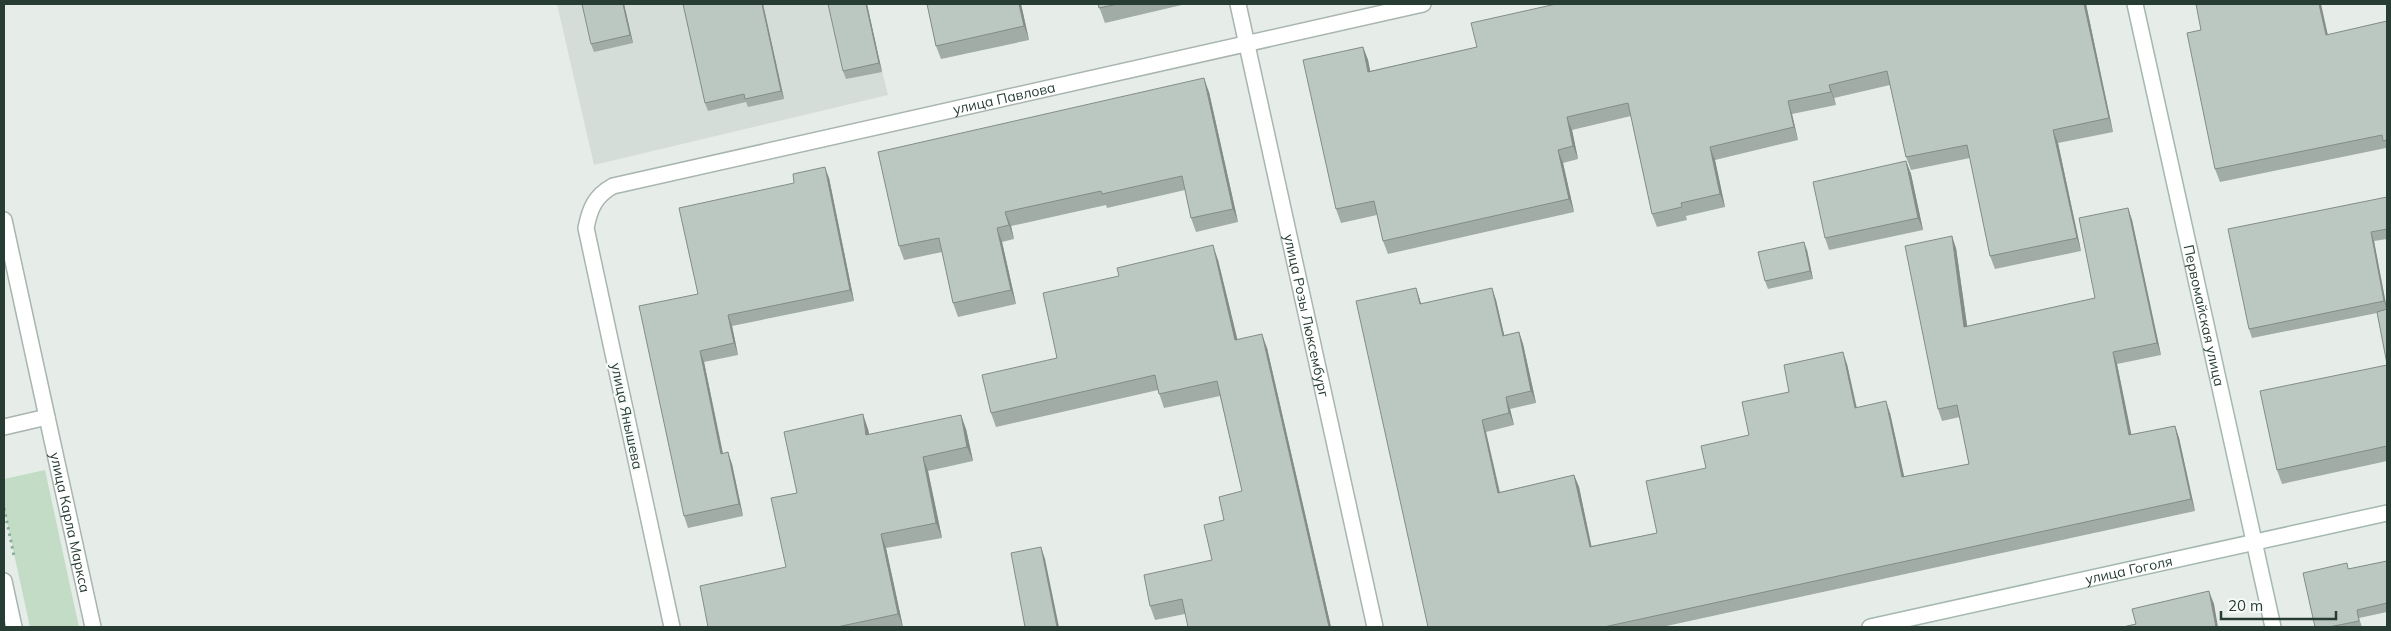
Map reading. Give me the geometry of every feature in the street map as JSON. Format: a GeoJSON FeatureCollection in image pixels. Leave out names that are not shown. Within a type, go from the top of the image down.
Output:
{"type":"FeatureCollection","features":[{"type":"Feature","properties":{"kind":"street","name":"улица Розы Люксембург"},"geometry":{"type":"LineString","coordinates":[[1238,4],[1374,627]]}},
{"type":"Feature","properties":{"kind":"street","name":"улица Павлова"},"geometry":{"type":"LineString","coordinates":[[592,204],[601,193],[613,186],[1423,4]]}},
{"type":"Feature","properties":{"kind":"street","name":"Первомайская улица"},"geometry":{"type":"LineString","coordinates":[[2135,4],[2273,627]]}},
{"type":"Feature","properties":{"kind":"street","name":"улица Янышева"},"geometry":{"type":"LineString","coordinates":[[592,204],[586,228],[672,627]]}},
{"type":"Feature","properties":{"kind":"street","name":"улица Карла Маркса"},"geometry":{"type":"LineString","coordinates":[[4,220],[93,627]]}},
{"type":"Feature","properties":{"kind":"street"},"geometry":{"type":"LineString","coordinates":[[4,426],[47,418]]}},
{"type":"Feature","properties":{"kind":"street","name":"улица Гоголя"},"geometry":{"type":"LineString","coordinates":[[1870,627],[2387,513]]}},
{"type":"Feature","properties":{"kind":"street"},"geometry":{"type":"LineString","coordinates":[[4,581],[14,627]]}},
{"type":"Feature","properties":{"kind":"shaded area"},"geometry":{"type":"Polygon","coordinates":[[[557,4],[866,4],[888,95],[594,165],[557,4]]]}},
{"type":"Feature","properties":{"kind":"green space"},"geometry":{"type":"Polygon","coordinates":[[[45,470],[79,627],[30,627],[4,508],[4,479],[45,470]]]}},
{"type":"Feature","properties":{"kind":"building"},"geometry":{"type":"Polygon","coordinates":[[[582,4],[623,4],[630,35],[591,44],[582,4]]]}},
{"type":"Feature","properties":{"kind":"building"},"geometry":{"type":"Polygon","coordinates":[[[683,4],[762,4],[781,91],[745,99],[744,94],[705,103],[683,4]]]}},
{"type":"Feature","properties":{"kind":"building"},"geometry":{"type":"Polygon","coordinates":[[[828,4],[866,4],[879,63],[843,71],[828,4]]]}},
{"type":"Feature","properties":{"kind":"building"},"geometry":{"type":"Polygon","coordinates":[[[927,4],[1019,4],[1024,26],[936,46],[927,4]]]}},
{"type":"Feature","properties":{"kind":"building"},"geometry":{"type":"Polygon","coordinates":[[[1098,4],[1118,4],[1099,8],[1098,4]]]}},
{"type":"Feature","properties":{"kind":"building"},"geometry":{"type":"Polygon","coordinates":[[[1556,4],[2084,4],[2109,118],[2053,130],[2077,238],[1990,256],[1967,145],[1906,157],[1887,71],[1829,85],[1831,92],[1788,101],[1794,127],[1710,147],[1720,194],[1681,203],[1682,207],[1652,214],[1628,103],[1567,117],[1573,146],[1558,150],[1569,199],[1383,241],[1374,201],[1336,209],[1303,60],[1363,47],[1368,72],[1477,47],[1471,23],[1556,4]]]}},
{"type":"Feature","properties":{"kind":"building"},"geometry":{"type":"Polygon","coordinates":[[[2196,4],[2319,4],[2326,35],[2387,21],[2387,140],[2383,141],[2382,135],[2215,169],[2187,33],[2201,30],[2196,4]]]}},
{"type":"Feature","properties":{"kind":"building"},"geometry":{"type":"Polygon","coordinates":[[[1204,78],[1233,209],[1191,218],[1182,176],[1102,194],[1101,191],[1005,212],[1009,225],[997,228],[1011,290],[953,303],[939,238],[899,246],[878,152],[1204,78]]]}},
{"type":"Feature","properties":{"kind":"building"},"geometry":{"type":"Polygon","coordinates":[[[1906,161],[1918,218],[1825,238],[1813,182],[1906,161]]]}},
{"type":"Feature","properties":{"kind":"building"},"geometry":{"type":"Polygon","coordinates":[[[825,167],[850,290],[728,315],[734,343],[700,351],[721,454],[728,452],[739,504],[684,516],[639,306],[698,294],[679,208],[794,183],[793,174],[825,167]]]}},
{"type":"Feature","properties":{"kind":"building"},"geometry":{"type":"Polygon","coordinates":[[[2387,197],[2387,229],[2371,232],[2384,301],[2249,329],[2228,229],[2387,197]]]}},
{"type":"Feature","properties":{"kind":"building"},"geometry":{"type":"Polygon","coordinates":[[[2128,208],[2157,343],[2113,352],[2129,435],[2175,426],[2191,499],[1604,627],[1428,627],[1356,301],[1416,288],[1420,304],[1492,288],[1503,336],[1519,332],[1531,391],[1506,397],[1509,413],[1482,420],[1498,493],[1574,475],[1590,547],[1657,533],[1646,481],[1706,468],[1701,446],[1749,435],[1742,402],[1789,392],[1784,365],[1843,352],[1855,408],[1886,401],[1902,477],[1969,464],[1957,405],[1938,409],[1905,246],[1952,236],[1964,327],[2095,298],[2079,218],[2128,208]]]}},
{"type":"Feature","properties":{"kind":"building"},"geometry":{"type":"Polygon","coordinates":[[[1804,242],[1810,271],[1765,281],[1758,252],[1804,242]]]}},
{"type":"Feature","properties":{"kind":"building"},"geometry":{"type":"Polygon","coordinates":[[[1213,245],[1235,340],[1262,334],[1329,627],[1188,627],[1182,599],[1150,606],[1144,575],[1212,560],[1204,525],[1224,520],[1219,497],[1242,491],[1217,381],[1159,394],[1155,375],[991,413],[982,375],[1057,358],[1043,293],[1119,276],[1117,268],[1213,245]]]}},
{"type":"Feature","properties":{"kind":"building"},"geometry":{"type":"Polygon","coordinates":[[[2387,309],[2387,364],[2377,312],[2387,309]]]}},
{"type":"Feature","properties":{"kind":"building"},"geometry":{"type":"Polygon","coordinates":[[[2387,365],[2387,446],[2277,470],[2260,391],[2387,365]]]}},
{"type":"Feature","properties":{"kind":"building"},"geometry":{"type":"Polygon","coordinates":[[[863,414],[866,435],[961,415],[967,447],[923,457],[936,523],[881,534],[898,614],[837,627],[708,627],[700,586],[786,567],[771,498],[797,493],[784,432],[863,414]]]}},
{"type":"Feature","properties":{"kind":"building"},"geometry":{"type":"Polygon","coordinates":[[[1041,547],[1057,627],[1025,627],[1011,553],[1041,547]]]}},
{"type":"Feature","properties":{"kind":"building"},"geometry":{"type":"Polygon","coordinates":[[[2387,561],[2387,603],[2357,610],[2359,621],[2329,627],[2315,627],[2303,573],[2347,563],[2348,569],[2387,561]]]}},
{"type":"Feature","properties":{"kind":"building"},"geometry":{"type":"Polygon","coordinates":[[[2209,591],[2216,627],[2123,627],[2136,624],[2132,609],[2209,591]]]}}]}
